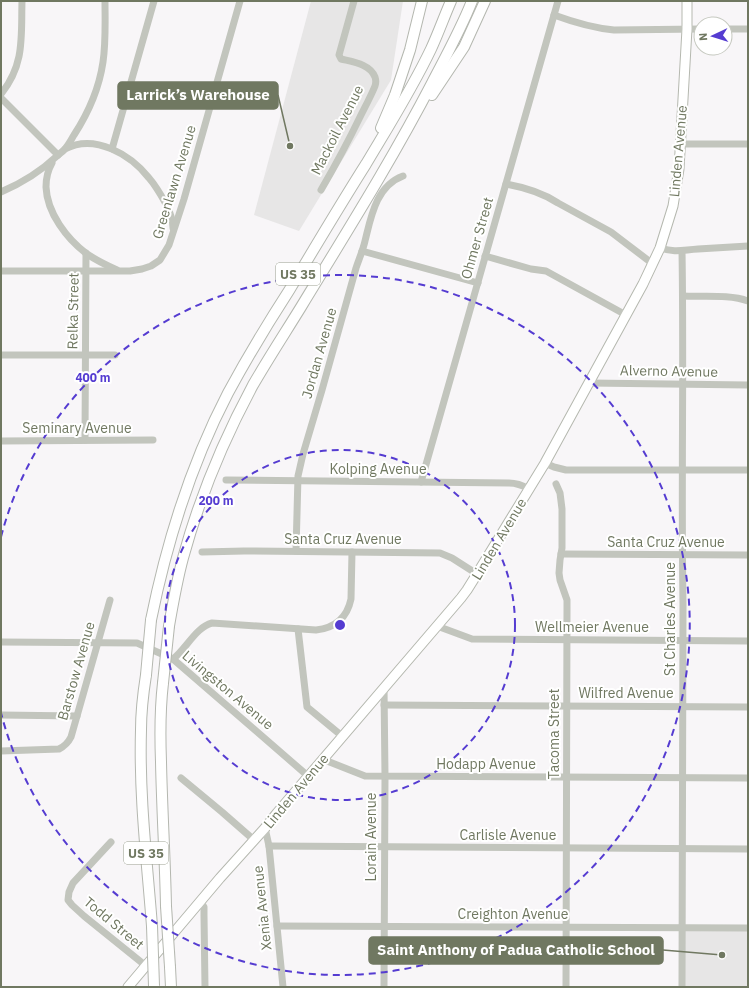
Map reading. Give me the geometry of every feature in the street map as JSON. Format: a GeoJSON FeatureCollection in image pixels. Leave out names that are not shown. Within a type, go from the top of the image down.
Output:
{"type":"FeatureCollection","features":[{"type":"Feature","properties":{"kind":"highway"},"geometry":{"type":"LineString","coordinates":[[369,158],[395,95],[410,50],[422,1]]}},
{"type":"Feature","properties":{"kind":"highway","name":"US 35"},"geometry":{"type":"LineString","coordinates":[[154,987],[152,926],[141,780],[141,730],[151,620],[158,585],[183,497],[202,449],[253,348],[390,124],[431,49],[450,1]]}},
{"type":"Feature","properties":{"kind":"highway","name":"US 35"},"geometry":{"type":"LineString","coordinates":[[171,987],[161,786],[161,700],[169,626],[186,550],[197,514],[211,477],[227,439],[253,385],[386,168],[418,111],[472,1]]}},
{"type":"Feature","properties":{"kind":"highway"},"geometry":{"type":"LineString","coordinates":[[396,150],[464,47],[484,1]]}},
{"type":"Feature","properties":{"kind":"main road","name":"Linden Avenue"},"geometry":{"type":"LineString","coordinates":[[128,987],[467,590],[545,463],[645,282],[660,248],[673,206],[679,169],[687,30],[687,1]]}},
{"type":"Feature","properties":{"kind":"street"},"geometry":{"type":"LineString","coordinates":[[1,94],[10,82],[20,56],[22,1]]}},
{"type":"Feature","properties":{"kind":"street"},"geometry":{"type":"LineString","coordinates":[[105,1],[103,62],[98,85],[87,114],[77,131],[48,170],[46,180],[49,204],[61,227],[86,253],[96,260],[120,271]]}},
{"type":"Feature","properties":{"kind":"street"},"geometry":{"type":"LineString","coordinates":[[112,150],[154,1]]}},
{"type":"Feature","properties":{"kind":"street","name":"Greenlawn Avenue"},"geometry":{"type":"LineString","coordinates":[[1,271],[130,271],[151,266],[160,260],[169,245],[184,199],[240,1]]}},
{"type":"Feature","properties":{"kind":"street","name":"Mackoil Avenue"},"geometry":{"type":"LineString","coordinates":[[321,190],[370,98],[376,82],[375,76],[368,68],[339,57],[340,48],[354,1]]}},
{"type":"Feature","properties":{"kind":"street","name":"Ohmer Street"},"geometry":{"type":"LineString","coordinates":[[421,482],[558,1]]}},
{"type":"Feature","properties":{"kind":"street"},"geometry":{"type":"LineString","coordinates":[[554,15],[603,29],[693,30]]}},
{"type":"Feature","properties":{"kind":"street"},"geometry":{"type":"LineString","coordinates":[[733,29],[748,29]]}},
{"type":"Feature","properties":{"kind":"street"},"geometry":{"type":"LineString","coordinates":[[1,98],[58,156]]}},
{"type":"Feature","properties":{"kind":"street"},"geometry":{"type":"LineString","coordinates":[[680,144],[748,144]]}},
{"type":"Feature","properties":{"kind":"street"},"geometry":{"type":"LineString","coordinates":[[1,192],[34,175],[75,145],[99,145],[112,150],[132,162],[149,178],[162,197],[171,215],[173,230]]}},
{"type":"Feature","properties":{"kind":"street","name":"Jordan Avenue"},"geometry":{"type":"LineString","coordinates":[[296,551],[298,476],[356,268],[370,219],[380,194],[391,182],[403,176]]}},
{"type":"Feature","properties":{"kind":"street"},"geometry":{"type":"LineString","coordinates":[[506,184],[543,194],[551,198],[611,232],[653,264]]}},
{"type":"Feature","properties":{"kind":"street"},"geometry":{"type":"LineString","coordinates":[[660,248],[682,251],[748,246]]}},
{"type":"Feature","properties":{"kind":"street"},"geometry":{"type":"LineString","coordinates":[[362,251],[478,283]]}},
{"type":"Feature","properties":{"kind":"street","name":"St Charles Avenue"},"geometry":{"type":"LineString","coordinates":[[682,251],[682,987]]}},
{"type":"Feature","properties":{"kind":"street","name":"Relka Street"},"geometry":{"type":"LineString","coordinates":[[85,440],[86,253]]}},
{"type":"Feature","properties":{"kind":"street"},"geometry":{"type":"LineString","coordinates":[[485,256],[531,269],[546,271],[626,315]]}},
{"type":"Feature","properties":{"kind":"street"},"geometry":{"type":"LineString","coordinates":[[683,296],[727,297],[748,301]]}},
{"type":"Feature","properties":{"kind":"street"},"geometry":{"type":"LineString","coordinates":[[1,355],[115,355]]}},
{"type":"Feature","properties":{"kind":"street","name":"Alverno Avenue"},"geometry":{"type":"LineString","coordinates":[[589,383],[748,385]]}},
{"type":"Feature","properties":{"kind":"street","name":"Seminary Avenue"},"geometry":{"type":"LineString","coordinates":[[1,441],[153,440]]}},
{"type":"Feature","properties":{"kind":"street"},"geometry":{"type":"LineString","coordinates":[[545,463],[566,470],[748,470]]}},
{"type":"Feature","properties":{"kind":"street","name":"Kolping Avenue"},"geometry":{"type":"LineString","coordinates":[[226,480],[509,483],[529,489]]}},
{"type":"Feature","properties":{"kind":"street","name":"Tacoma Street"},"geometry":{"type":"LineString","coordinates":[[556,484],[561,500],[562,548],[559,573],[567,600],[566,987]]}},
{"type":"Feature","properties":{"kind":"street","name":"Santa Cruz Avenue"},"geometry":{"type":"LineString","coordinates":[[202,552],[296,551],[440,553],[452,558],[477,574]]}},
{"type":"Feature","properties":{"kind":"street"},"geometry":{"type":"LineString","coordinates":[[173,659],[201,628],[212,623],[316,630],[335,624],[343,617],[351,599],[352,552]]}},
{"type":"Feature","properties":{"kind":"street","name":"Santa Cruz Avenue"},"geometry":{"type":"LineString","coordinates":[[561,554],[748,555]]}},
{"type":"Feature","properties":{"kind":"street","name":"Barstow Avenue"},"geometry":{"type":"LineString","coordinates":[[1,751],[52,750],[59,749],[69,742],[110,600]]}},
{"type":"Feature","properties":{"kind":"street","name":"Wellmeier Avenue"},"geometry":{"type":"LineString","coordinates":[[437,626],[472,639],[748,641]]}},
{"type":"Feature","properties":{"kind":"street"},"geometry":{"type":"LineString","coordinates":[[298,629],[307,707],[342,736]]}},
{"type":"Feature","properties":{"kind":"street","name":"Livingston Avenue"},"geometry":{"type":"LineString","coordinates":[[1,642],[137,643],[173,659],[308,776]]}},
{"type":"Feature","properties":{"kind":"street","name":"Lorain Avenue"},"geometry":{"type":"LineString","coordinates":[[384,687],[384,987]]}},
{"type":"Feature","properties":{"kind":"street","name":"Wilfred Avenue"},"geometry":{"type":"LineString","coordinates":[[384,705],[748,707]]}},
{"type":"Feature","properties":{"kind":"street"},"geometry":{"type":"LineString","coordinates":[[1,715],[77,716]]}},
{"type":"Feature","properties":{"kind":"street","name":"Hodapp Avenue"},"geometry":{"type":"LineString","coordinates":[[322,759],[361,775],[748,778]]}},
{"type":"Feature","properties":{"kind":"street"},"geometry":{"type":"LineString","coordinates":[[181,778],[254,840]]}},
{"type":"Feature","properties":{"kind":"street","name":"Xenia Avenue"},"geometry":{"type":"LineString","coordinates":[[265,828],[269,846],[283,987]]}},
{"type":"Feature","properties":{"kind":"street","name":"Todd Street"},"geometry":{"type":"LineString","coordinates":[[111,842],[73,883],[69,892],[68,900],[84,916],[146,966]]}},
{"type":"Feature","properties":{"kind":"street","name":"Carlisle Avenue"},"geometry":{"type":"LineString","coordinates":[[269,846],[748,849]]}},
{"type":"Feature","properties":{"kind":"street"},"geometry":{"type":"LineString","coordinates":[[201,902],[204,907],[205,987]]}},
{"type":"Feature","properties":{"kind":"street","name":"Creighton Avenue"},"geometry":{"type":"LineString","coordinates":[[277,926],[748,928]]}},
{"type":"Feature","properties":{"kind":"shaded area"},"geometry":{"type":"Polygon","coordinates":[[[311,1],[403,1],[391,80],[299,231],[254,215],[311,1]]]}},
{"type":"Feature","properties":{"kind":"shaded area"},"geometry":{"type":"Polygon","coordinates":[[[683,928],[748,928],[748,987],[682,987],[683,928]]]}},
{"type":"Feature","properties":{"kind":"place","name":"Larrick’s Warehouse"},"geometry":{"type":"Point","coordinates":[290,146]}},
{"type":"Feature","properties":{"kind":"place","name":"Saint Anthony of Padua Catholic School"},"geometry":{"type":"Point","coordinates":[722,955]}}]}
